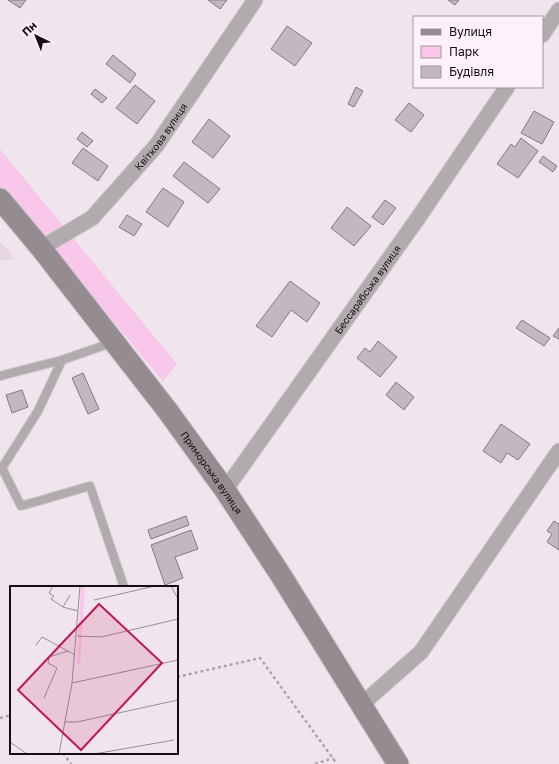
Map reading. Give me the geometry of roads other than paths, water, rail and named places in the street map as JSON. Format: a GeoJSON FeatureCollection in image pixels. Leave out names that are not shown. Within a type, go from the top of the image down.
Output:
{"type":"FeatureCollection","features":[{"type":"Feature","properties":{"kind":"street","name":"Квіткова вулиця"},"geometry":{"type":"LineString","coordinates":[[41,248],[92,218],[156,146],[255,0]]}},
{"type":"Feature","properties":{"kind":"street"},"geometry":{"type":"LineString","coordinates":[[543,34],[559,10]]}},
{"type":"Feature","properties":{"kind":"street","name":"Бессарабська вулиця"},"geometry":{"type":"LineString","coordinates":[[225,490],[418,218],[506,88]]}},
{"type":"Feature","properties":{"kind":"street","name":"Приморська вулиця"},"geometry":{"type":"LineString","coordinates":[[0,199],[41,248],[167,410],[225,490],[282,578],[398,764]]}},
{"type":"Feature","properties":{"kind":"street"},"geometry":{"type":"LineString","coordinates":[[361,705],[421,652],[559,450]]}},
{"type":"Feature","properties":{"kind":"lane"},"geometry":{"type":"LineString","coordinates":[[0,376],[62,360],[114,342]]}},
{"type":"Feature","properties":{"kind":"lane"},"geometry":{"type":"LineString","coordinates":[[62,360],[38,411],[2,468],[21,506],[90,486],[124,586]]}}]}
